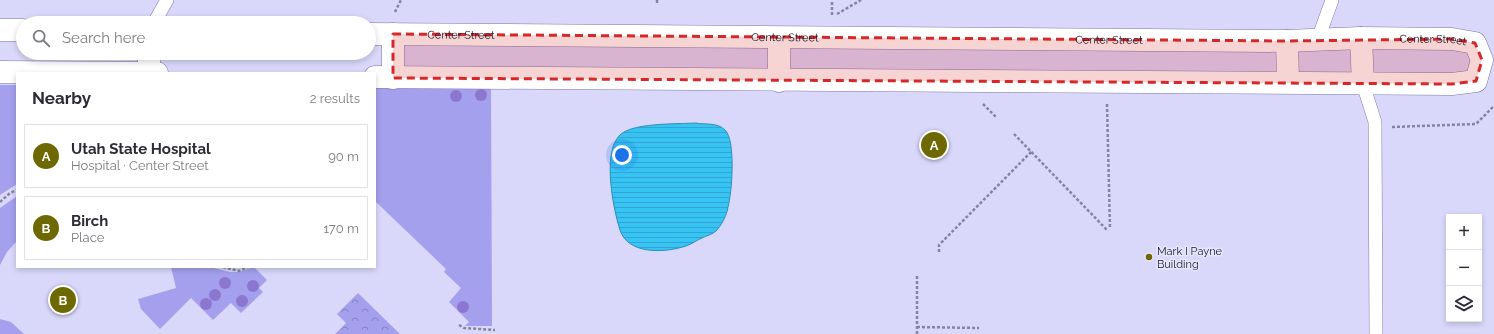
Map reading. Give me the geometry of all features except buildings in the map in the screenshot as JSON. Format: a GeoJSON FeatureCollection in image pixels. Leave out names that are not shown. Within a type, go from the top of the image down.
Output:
{"type":"FeatureCollection","features":[{"type":"Feature","properties":{"kind":"street","name":"Center Street"},"geometry":{"type":"LineString","coordinates":[[376,31],[394,24],[779,38],[1287,41],[1361,38],[1452,39],[1475,43],[1482,60],[1476,81],[1452,84],[1288,82],[779,81],[384,77]]}},
{"type":"Feature","properties":{"kind":"street"},"geometry":{"type":"LineString","coordinates":[[384,77],[394,24]]}},
{"type":"Feature","properties":{"kind":"street"},"geometry":{"type":"LineString","coordinates":[[0,30],[16,30]]}},
{"type":"Feature","properties":{"kind":"street"},"geometry":{"type":"LineString","coordinates":[[779,38],[779,81]]}},
{"type":"Feature","properties":{"kind":"street"},"geometry":{"type":"LineString","coordinates":[[1361,38],[1362,84]]}},
{"type":"Feature","properties":{"kind":"street"},"geometry":{"type":"LineString","coordinates":[[1287,41],[1288,82]]}},
{"type":"Feature","properties":{"kind":"street"},"geometry":{"type":"LineString","coordinates":[[149,60],[149,72]]}},
{"type":"Feature","properties":{"kind":"street"},"geometry":{"type":"LineString","coordinates":[[0,72],[16,72]]}},
{"type":"Feature","properties":{"kind":"lane"},"geometry":{"type":"LineString","coordinates":[[158,16],[167,0]]}},
{"type":"Feature","properties":{"kind":"lane"},"geometry":{"type":"LineString","coordinates":[[1318,39],[1332,0]]}},
{"type":"Feature","properties":{"kind":"lane"},"geometry":{"type":"LineString","coordinates":[[1362,84],[1375,122],[1376,334]]}},
{"type":"Feature","properties":{"kind":"path"},"geometry":{"type":"LineString","coordinates":[[394,24],[401,0]]}},
{"type":"Feature","properties":{"kind":"path"},"geometry":{"type":"LineString","coordinates":[[832,18],[861,0]]}},
{"type":"Feature","properties":{"kind":"path"},"geometry":{"type":"LineString","coordinates":[[1014,134],[1109,230],[1107,98]]}},
{"type":"Feature","properties":{"kind":"path"},"geometry":{"type":"LineString","coordinates":[[1391,127],[1476,124],[1494,106]]}},
{"type":"Feature","properties":{"kind":"path"},"geometry":{"type":"LineString","coordinates":[[939,252],[939,245],[1032,151]]}},
{"type":"Feature","properties":{"kind":"path"},"geometry":{"type":"LineString","coordinates":[[0,202],[10,193],[16,190]]}},
{"type":"Feature","properties":{"kind":"path"},"geometry":{"type":"LineString","coordinates":[[228,268],[239,270],[245,268]]}},
{"type":"Feature","properties":{"kind":"path"},"geometry":{"type":"LineString","coordinates":[[917,276],[917,334]]}},
{"type":"Feature","properties":{"kind":"path"},"geometry":{"type":"LineString","coordinates":[[459,325],[464,328],[495,330]]}},
{"type":"Feature","properties":{"kind":"path"},"geometry":{"type":"LineString","coordinates":[[917,327],[979,328]]}},
{"type":"Feature","properties":{"kind":"highlighted area"},"geometry":{"type":"Polygon","coordinates":[[[393,34],[1287,41],[1452,39],[1475,43],[1482,60],[1476,81],[1452,84],[393,78],[393,34]]]}},
{"type":"Feature","properties":{"kind":"green space"},"geometry":{"type":"Polygon","coordinates":[[[0,85],[16,85],[16,185],[0,195],[0,85]]]}},
{"type":"Feature","properties":{"kind":"green space"},"geometry":{"type":"Polygon","coordinates":[[[376,87],[491,88],[492,326],[465,326],[469,322],[449,302],[461,288],[444,272],[446,269],[376,202],[376,87]]]}},
{"type":"Feature","properties":{"kind":"green space"},"geometry":{"type":"Polygon","coordinates":[[[16,197],[16,242],[7,252],[0,265],[0,208],[16,197]]]}},
{"type":"Feature","properties":{"kind":"green space"},"geometry":{"type":"Polygon","coordinates":[[[171,268],[214,268],[230,272],[239,272],[255,268],[267,280],[259,288],[263,292],[241,313],[231,303],[213,320],[191,298],[160,329],[141,309],[138,299],[176,288],[171,268]]]}},
{"type":"Feature","properties":{"kind":"green space"},"geometry":{"type":"Polygon","coordinates":[[[358,293],[400,334],[335,334],[346,323],[337,314],[358,293]]]}},
{"type":"Feature","properties":{"kind":"green space"},"geometry":{"type":"Polygon","coordinates":[[[0,319],[11,322],[24,334],[0,334],[0,319]]]}},
{"type":"Feature","properties":{"kind":"water"},"geometry":{"type":"Polygon","coordinates":[[[659,124],[711,124],[722,127],[725,130],[731,144],[732,179],[724,220],[716,231],[688,245],[658,251],[639,248],[624,238],[620,230],[614,207],[610,178],[610,163],[612,150],[617,139],[624,132],[639,127],[659,124]]]}},
{"type":"Feature","properties":{"kind":"place","name":"Utah State Hospital"},"geometry":{"type":"Point","coordinates":[934,145]}},
{"type":"Feature","properties":{"kind":"place","name":"Mark I Payne Building"},"geometry":{"type":"Point","coordinates":[1149,257]}},
{"type":"Feature","properties":{"kind":"place","name":"Birch"},"geometry":{"type":"Point","coordinates":[63,300]}}]}
